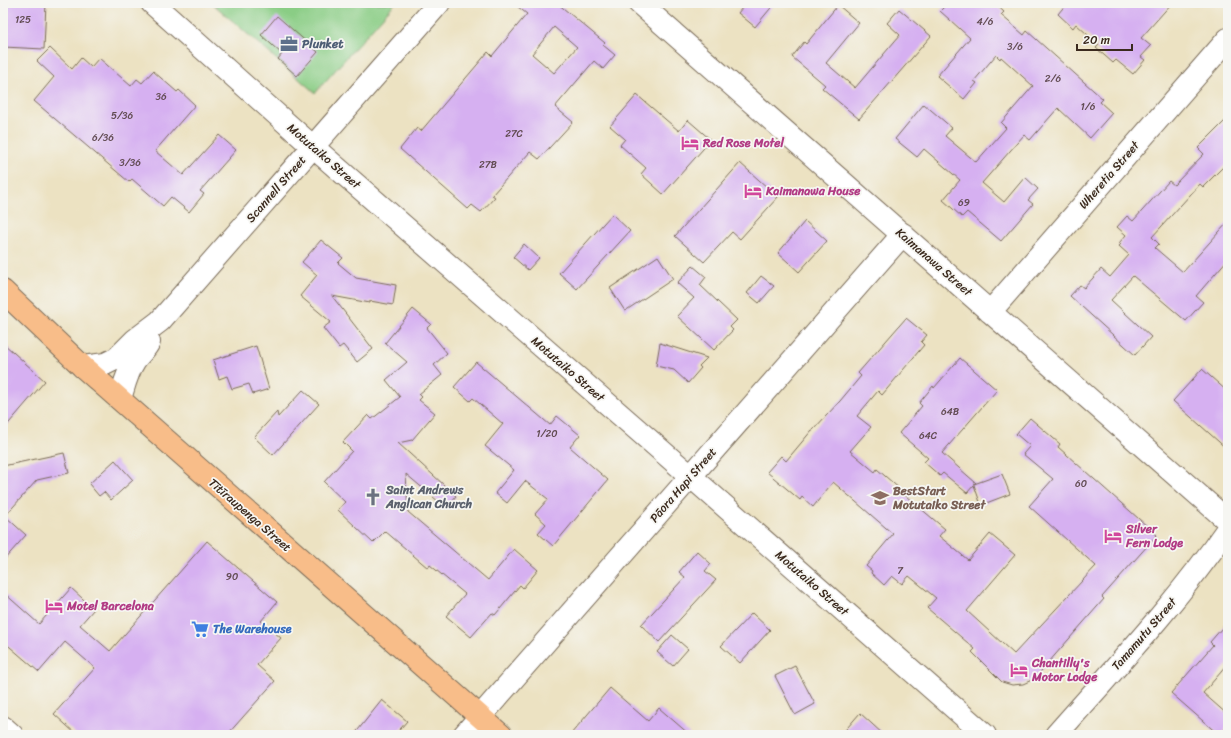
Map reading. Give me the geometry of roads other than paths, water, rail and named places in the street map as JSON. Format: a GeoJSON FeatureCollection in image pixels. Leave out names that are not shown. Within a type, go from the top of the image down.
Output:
{"type":"FeatureCollection","features":[{"type":"Feature","properties":{"kind":"main road","name":"Tītīraupenga Street"},"geometry":{"type":"LineString","coordinates":[[3,291],[120,400],[501,735]]}},
{"type":"Feature","properties":{"kind":"street","name":"Motutaiko Street"},"geometry":{"type":"LineString","coordinates":[[152,3],[313,147],[985,735]]}},
{"type":"Feature","properties":{"kind":"street","name":"Scannell Street"},"geometry":{"type":"LineString","coordinates":[[83,367],[106,364],[117,358],[135,340],[160,321],[439,3]]}},
{"type":"Feature","properties":{"kind":"street","name":"Kaimanawa Street"},"geometry":{"type":"LineString","coordinates":[[639,3],[1228,521]]}},
{"type":"Feature","properties":{"kind":"street","name":"Wheretia Street"},"geometry":{"type":"LineString","coordinates":[[990,312],[1228,39]]}},
{"type":"Feature","properties":{"kind":"street","name":"Pāora Hapi Street"},"geometry":{"type":"LineString","coordinates":[[464,735],[903,234]]}},
{"type":"Feature","properties":{"kind":"street","name":"Scannell Street"},"geometry":{"type":"LineString","coordinates":[[120,400],[130,370],[136,358],[146,348],[160,321]]}},
{"type":"Feature","properties":{"kind":"street","name":"Tamamutu Street"},"geometry":{"type":"LineString","coordinates":[[1056,735],[1159,618],[1204,563],[1228,528]]}},
{"type":"Feature","properties":{"kind":"street"},"geometry":{"type":"LineString","coordinates":[[3,727],[12,735]]}},
{"type":"Feature","properties":{"kind":"place","name":"Plunket"},"geometry":{"type":"Point","coordinates":[289,44]}},
{"type":"Feature","properties":{"kind":"place","name":"Red Rose Motel"},"geometry":{"type":"Point","coordinates":[690,143]}},
{"type":"Feature","properties":{"kind":"place","name":"Kaimanawa House"},"geometry":{"type":"Point","coordinates":[753,191]}},
{"type":"Feature","properties":{"kind":"place","name":"Saint Andrews Anglican Church"},"geometry":{"type":"Point","coordinates":[373,497]}},
{"type":"Feature","properties":{"kind":"place","name":"BestStart Motutaiko Street"},"geometry":{"type":"Point","coordinates":[880,498]}},
{"type":"Feature","properties":{"kind":"place","name":"Silver Fern Lodge"},"geometry":{"type":"Point","coordinates":[1113,536]}},
{"type":"Feature","properties":{"kind":"place","name":"Motel Barcelona"},"geometry":{"type":"Point","coordinates":[54,606]}},
{"type":"Feature","properties":{"kind":"place","name":"The Warehouse"},"geometry":{"type":"Point","coordinates":[200,629]}},
{"type":"Feature","properties":{"kind":"place","name":"Chantilly's Motor Lodge"},"geometry":{"type":"Point","coordinates":[1019,670]}}]}
